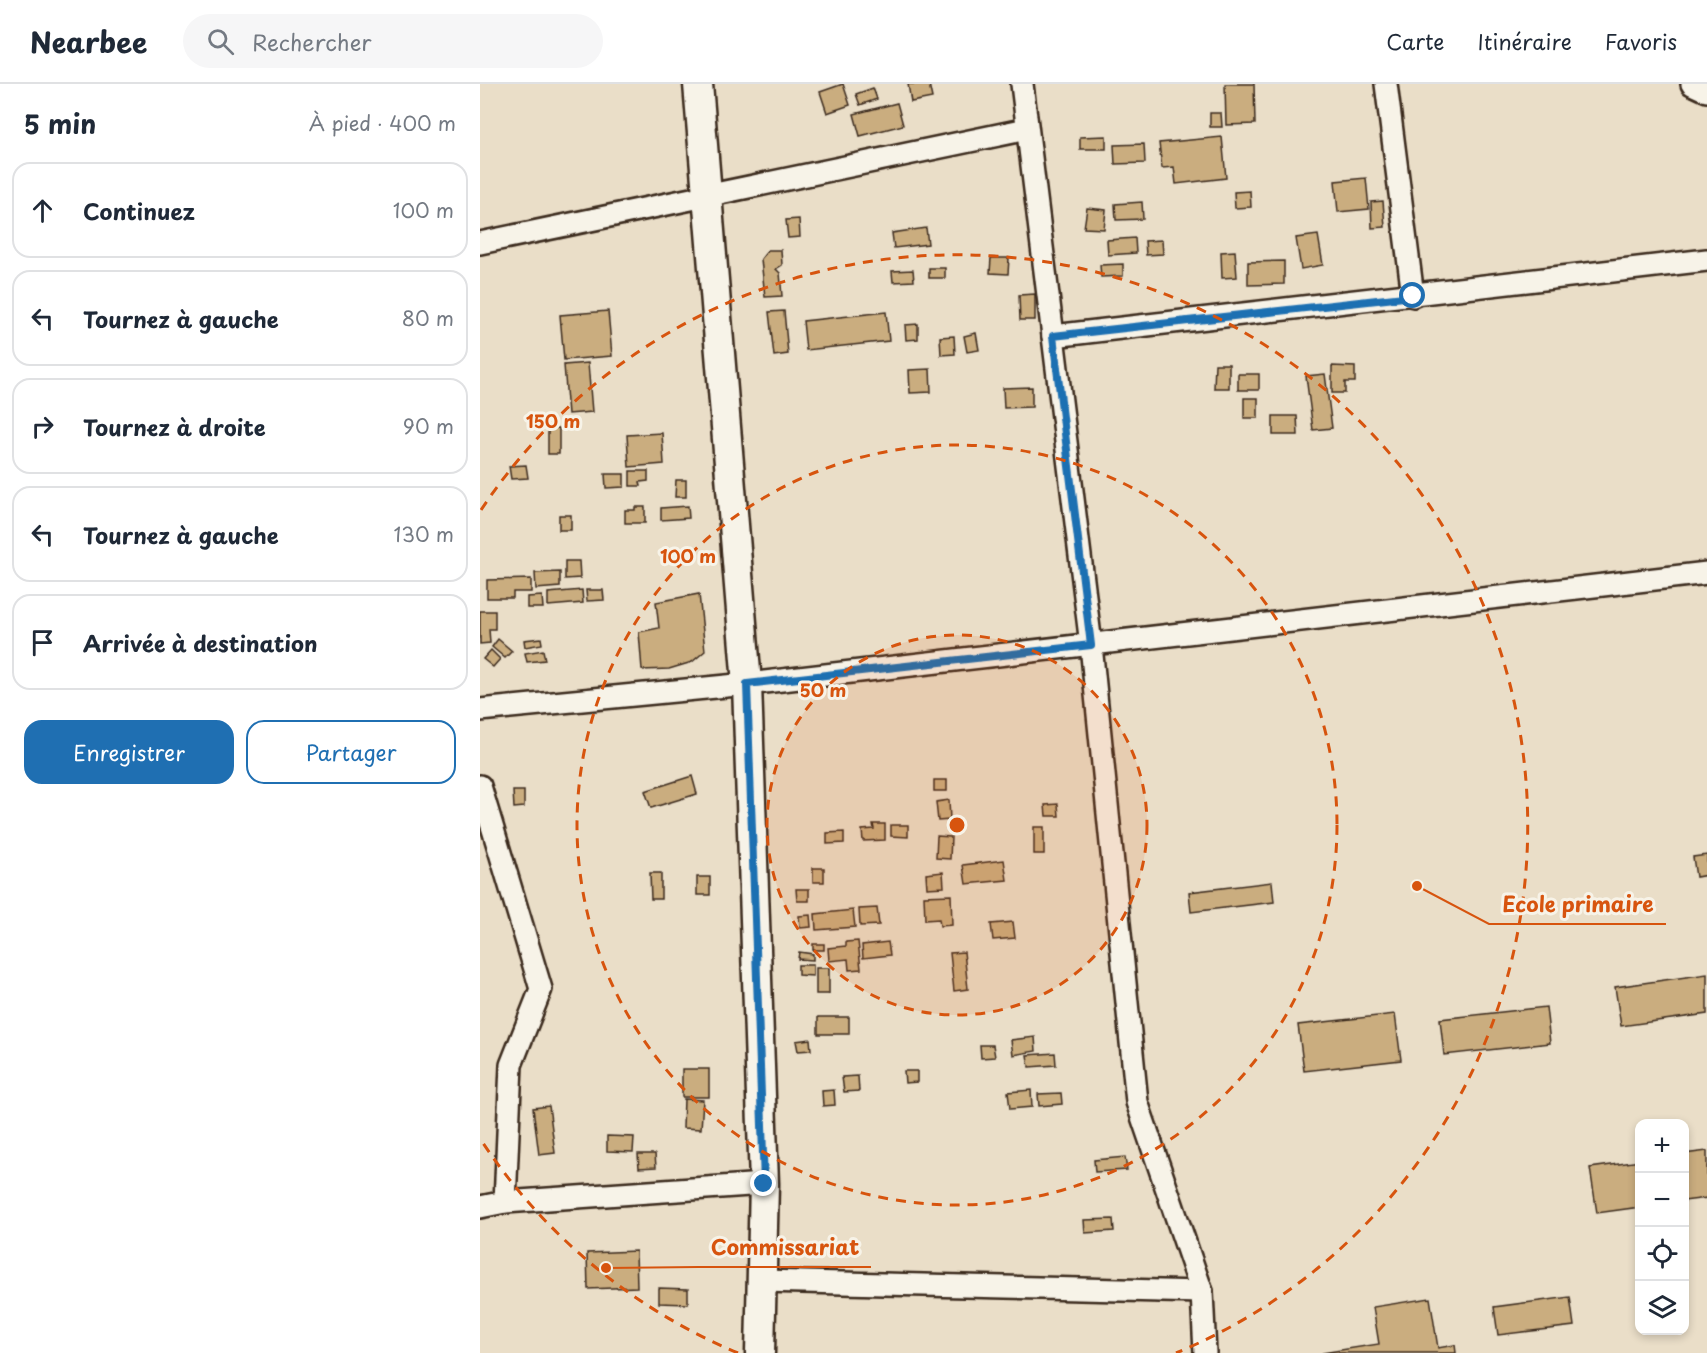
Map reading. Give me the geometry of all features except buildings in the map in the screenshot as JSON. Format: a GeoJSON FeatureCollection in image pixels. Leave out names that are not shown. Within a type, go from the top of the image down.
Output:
{"type":"FeatureCollection","features":[{"type":"Feature","properties":{"kind":"main road"},"geometry":{"type":"LineString","coordinates":[[698,84],[747,684],[764,1184],[760,1353]]}},
{"type":"Feature","properties":{"kind":"street"},"geometry":{"type":"LineString","coordinates":[[1022,84],[1091,645],[1137,1102],[1202,1292],[1205,1353]]}},
{"type":"Feature","properties":{"kind":"street"},"geometry":{"type":"LineString","coordinates":[[1386,84],[1413,296]]}},
{"type":"Feature","properties":{"kind":"street"},"geometry":{"type":"LineString","coordinates":[[1692,84],[1707,91]]}},
{"type":"Feature","properties":{"kind":"street"},"geometry":{"type":"LineString","coordinates":[[480,243],[1027,129]]}},
{"type":"Feature","properties":{"kind":"street"},"geometry":{"type":"LineString","coordinates":[[1053,336],[1707,261]]}},
{"type":"Feature","properties":{"kind":"street"},"geometry":{"type":"LineString","coordinates":[[480,710],[747,684],[1707,573]]}},
{"type":"Feature","properties":{"kind":"street"},"geometry":{"type":"LineString","coordinates":[[480,786],[541,989],[511,1065],[504,1202]]}},
{"type":"Feature","properties":{"kind":"street"},"geometry":{"type":"LineString","coordinates":[[480,1207],[504,1202],[764,1184]]}},
{"type":"Feature","properties":{"kind":"street"},"geometry":{"type":"LineString","coordinates":[[762,1281],[1202,1292]]}},
{"type":"Feature","properties":{"kind":"place","name":"Ecole primaire"},"geometry":{"type":"Point","coordinates":[1417,886]}},
{"type":"Feature","properties":{"kind":"place","name":"Commissariat"},"geometry":{"type":"Point","coordinates":[606,1268]}},
{"type":"Feature","properties":{"kind":"route"},"geometry":{"type":"LineString","coordinates":[[764,1184],[747,684],[1091,645],[1053,336],[1413,296]]}}]}
